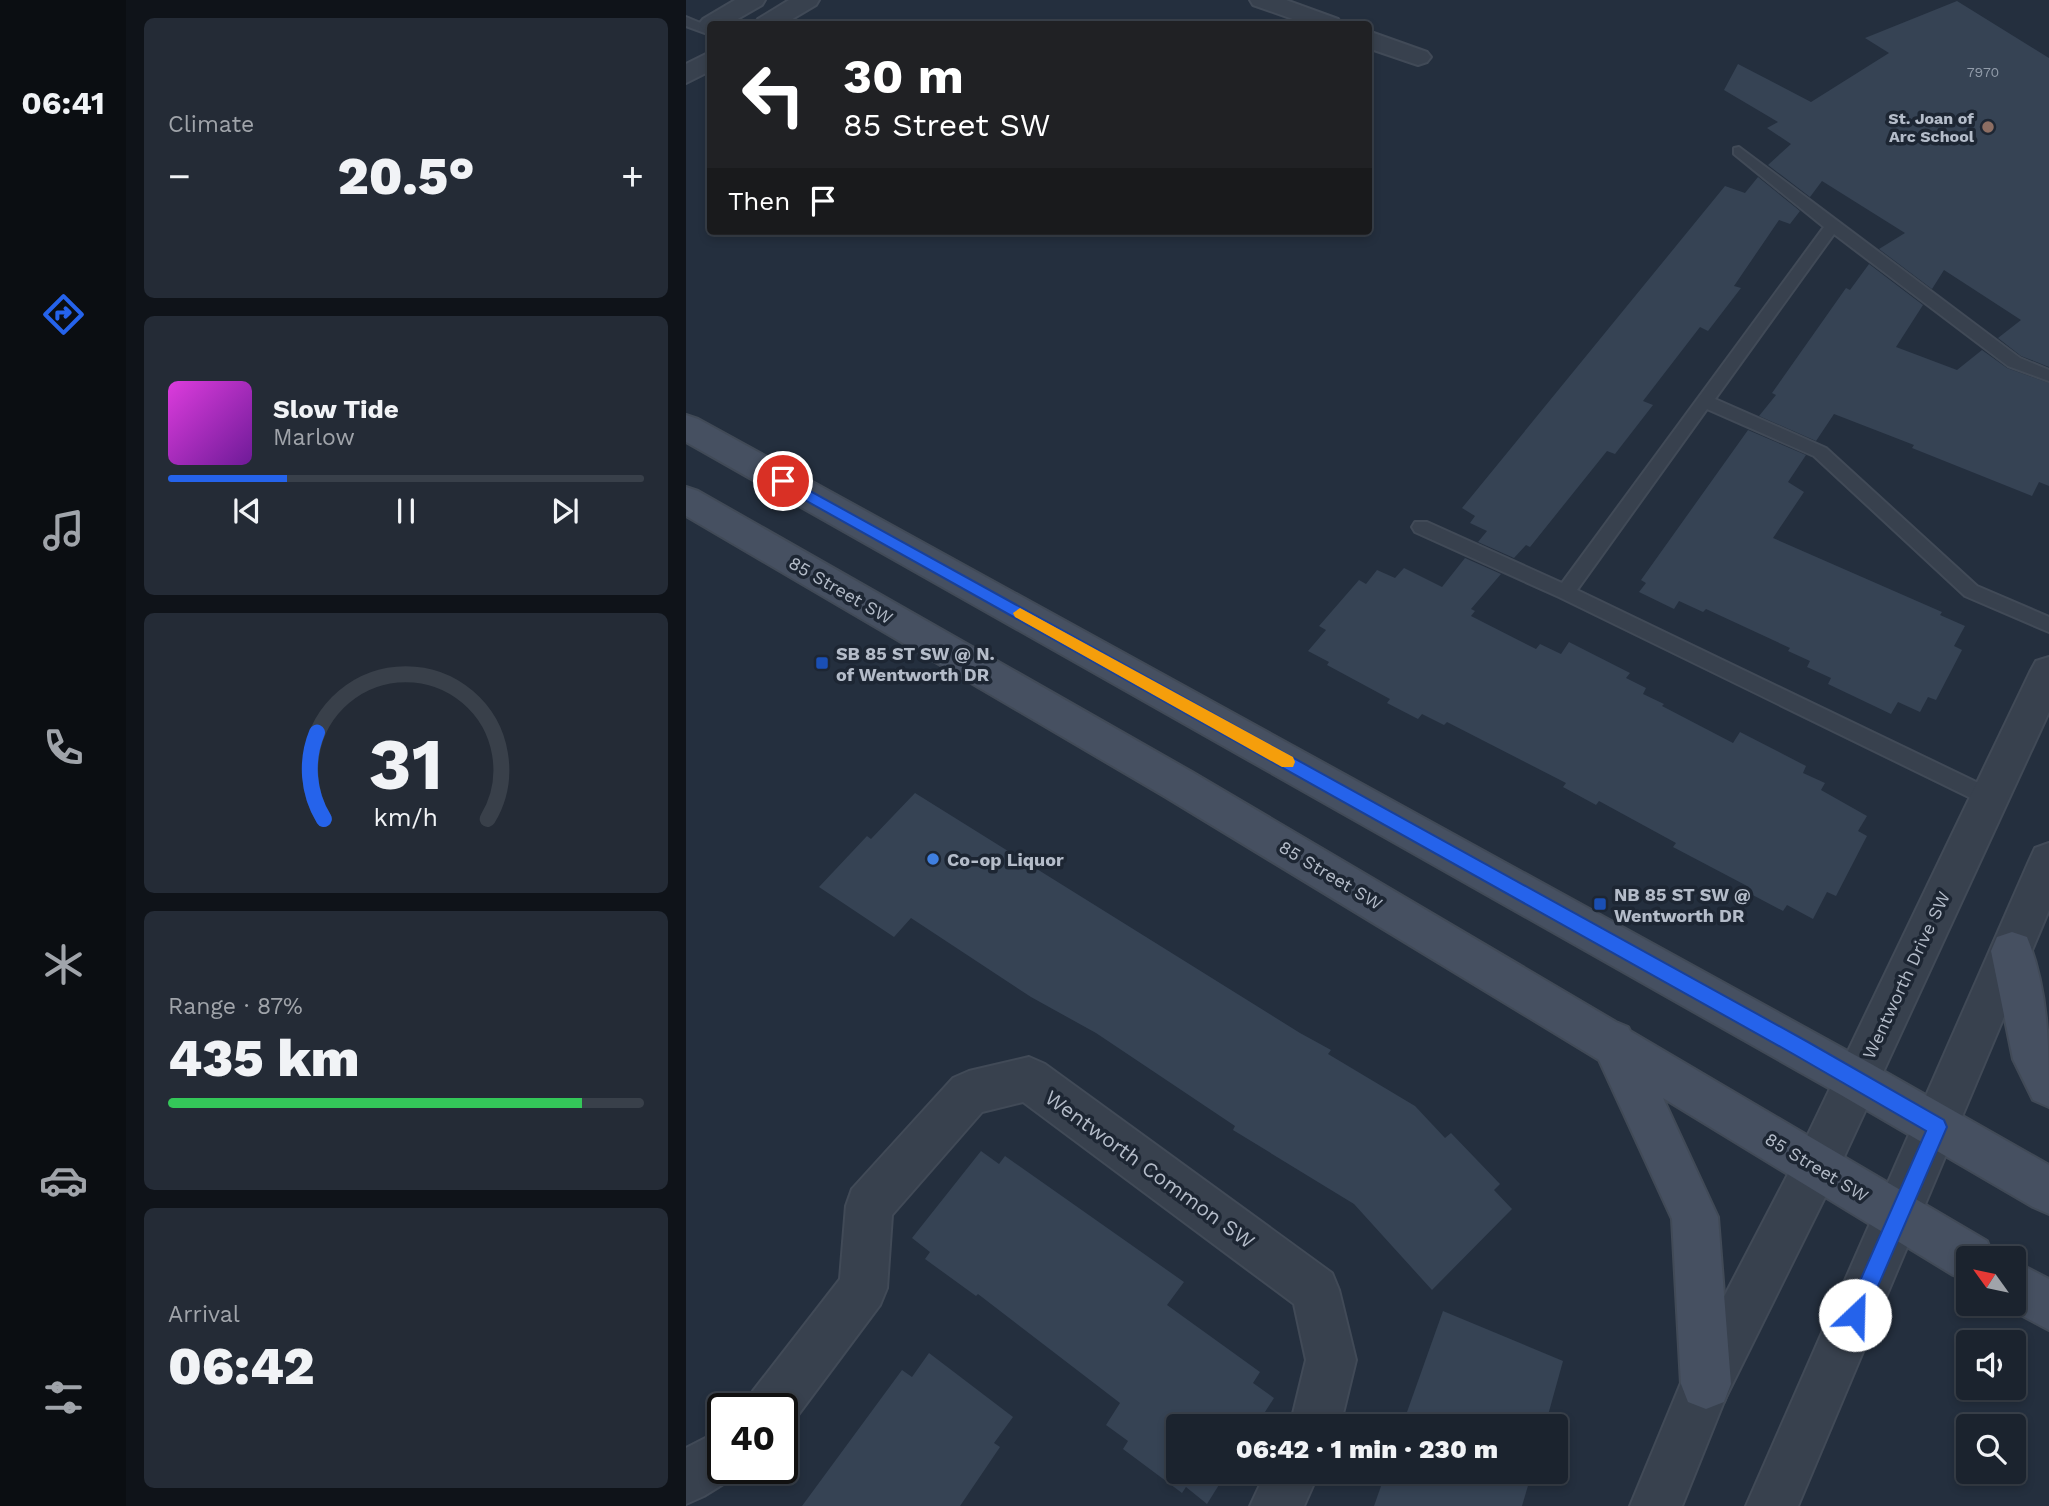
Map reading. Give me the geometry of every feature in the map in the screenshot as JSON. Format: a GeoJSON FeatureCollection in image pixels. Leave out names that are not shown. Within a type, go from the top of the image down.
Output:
{"type":"FeatureCollection","features":[{"type":"Feature","properties":{"kind":"main road"},"geometry":{"type":"LineString","coordinates":[[686,427],[1857,1080],[2049,1191]]}},
{"type":"Feature","properties":{"kind":"main road","name":"85 Street SW"},"geometry":{"type":"LineString","coordinates":[[686,500],[1178,784],[1956,1250]]}},
{"type":"Feature","properties":{"kind":"main road"},"geometry":{"type":"LineString","coordinates":[[2012,951],[2035,1059],[2049,1084]]}},
{"type":"Feature","properties":{"kind":"main road"},"geometry":{"type":"LineString","coordinates":[[1613,1042],[1695,1217],[1706,1384]]}},
{"type":"Feature","properties":{"kind":"main road"},"geometry":{"type":"LineString","coordinates":[[2026,1292],[2049,1306]]}},
{"type":"Feature","properties":{"kind":"street"},"geometry":{"type":"LineString","coordinates":[[716,21],[753,0]]}},
{"type":"Feature","properties":{"kind":"street"},"geometry":{"type":"LineString","coordinates":[[772,21],[807,0]]}},
{"type":"Feature","properties":{"kind":"street"},"geometry":{"type":"LineString","coordinates":[[1262,0],[1321,21]]}},
{"type":"Feature","properties":{"kind":"street"},"geometry":{"type":"LineString","coordinates":[[1372,40],[1418,57]]}},
{"type":"Feature","properties":{"kind":"street"},"geometry":{"type":"LineString","coordinates":[[686,75],[707,62]]}},
{"type":"Feature","properties":{"kind":"street","name":"Wentworth Drive SW"},"geometry":{"type":"LineString","coordinates":[[1656,1506],[1706,1384],[1816,1167],[2049,672]]}},
{"type":"Feature","properties":{"kind":"street"},"geometry":{"type":"LineString","coordinates":[[1772,1506],[2049,861]]}},
{"type":"Feature","properties":{"kind":"street","name":"Wentworth Common SW"},"geometry":{"type":"LineString","coordinates":[[783,1393],[863,1288],[869,1206],[970,1093],[1029,1079],[1315,1290],[1331,1360],[1318,1414]]}},
{"type":"Feature","properties":{"kind":"street"},"geometry":{"type":"LineString","coordinates":[[686,1478],[707,1465]]}},
{"type":"Feature","properties":{"kind":"street"},"geometry":{"type":"LineString","coordinates":[[1276,1506],[1287,1484]]}},
{"type":"Feature","properties":{"kind":"lane"},"geometry":{"type":"LineString","coordinates":[[1739,151],[1832,226],[2014,362],[2049,376]]}},
{"type":"Feature","properties":{"kind":"lane"},"geometry":{"type":"LineString","coordinates":[[1565,592],[1832,226]]}},
{"type":"Feature","properties":{"kind":"lane"},"geometry":{"type":"LineString","coordinates":[[1705,401],[1820,452],[1971,591],[2049,625]]}},
{"type":"Feature","properties":{"kind":"lane"},"geometry":{"type":"LineString","coordinates":[[1421,527],[1565,592],[1990,798]]}},
{"type":"Feature","properties":{"kind":"building"},"geometry":{"type":"Polygon","coordinates":[[[1957,1],[2049,58],[2049,367],[2021,356],[1998,338],[2021,320],[1944,270],[1932,289],[1879,249],[1905,233],[1822,181],[1810,197],[1768,165],[1791,144],[1767,128],[1778,122],[1724,90],[1738,64],[1811,102],[1889,53],[1865,38],[1957,1]]]}},
{"type":"Feature","properties":{"kind":"building"},"geometry":{"type":"Polygon","coordinates":[[[1758,177],[1800,211],[1790,224],[1779,220],[1734,286],[1741,288],[1708,331],[1700,327],[1643,401],[1653,405],[1615,454],[1607,451],[1530,547],[1526,545],[1514,558],[1478,542],[1487,531],[1470,523],[1475,516],[1462,508],[1725,186],[1745,193],[1758,177]]]}},
{"type":"Feature","properties":{"kind":"building"},"geometry":{"type":"Polygon","coordinates":[[[1869,264],[1923,305],[1896,347],[1957,370],[1982,350],[2007,368],[2049,383],[2049,486],[2039,482],[2032,496],[1834,414],[1816,441],[1759,416],[1776,395],[1772,393],[1846,288],[1850,290],[1869,264]]]}},
{"type":"Feature","properties":{"kind":"building"},"geometry":{"type":"Polygon","coordinates":[[[1748,430],[1806,455],[1788,482],[1804,492],[1773,538],[1942,612],[1940,615],[1965,626],[1954,646],[1962,650],[1936,700],[1928,697],[1920,712],[1898,702],[1891,714],[1828,684],[1831,678],[1807,667],[1810,661],[1788,651],[1790,648],[1706,609],[1703,612],[1679,601],[1674,609],[1639,592],[1646,583],[1641,580],[1748,430]]]}},
{"type":"Feature","properties":{"kind":"building"},"geometry":{"type":"Polygon","coordinates":[[[1465,558],[1501,574],[1471,609],[1475,611],[1471,616],[1536,649],[1540,644],[1561,654],[1569,642],[1630,673],[1626,678],[1646,688],[1643,694],[1664,704],[1662,706],[1733,743],[1740,732],[1806,766],[1803,773],[1825,783],[1821,790],[1867,816],[1858,831],[1867,836],[1836,896],[1827,892],[1813,919],[1787,905],[1783,911],[1747,892],[1749,887],[1673,847],[1676,843],[1599,801],[1596,805],[1563,787],[1566,783],[1447,722],[1444,725],[1422,714],[1418,719],[1387,703],[1390,699],[1327,665],[1329,662],[1308,651],[1326,630],[1319,626],[1359,580],[1366,584],[1377,570],[1395,578],[1404,568],[1442,587],[1465,558]]]}},
{"type":"Feature","properties":{"kind":"building"},"geometry":{"type":"Polygon","coordinates":[[[915,793],[1331,1050],[1328,1054],[1415,1106],[1445,1138],[1451,1133],[1500,1184],[1494,1190],[1512,1209],[1432,1290],[1354,1204],[1233,1130],[1235,1126],[1096,1033],[1031,997],[911,918],[894,937],[819,887],[867,836],[871,839],[915,793]]]}},
{"type":"Feature","properties":{"kind":"building"},"geometry":{"type":"Polygon","coordinates":[[[981,1151],[999,1164],[1005,1156],[1184,1282],[1167,1305],[1260,1372],[1253,1383],[1274,1398],[1264,1414],[1166,1414],[1166,1481],[1123,1449],[1128,1441],[1106,1425],[1120,1403],[978,1294],[976,1296],[925,1259],[930,1252],[912,1238],[981,1151]]]}},
{"type":"Feature","properties":{"kind":"building"},"geometry":{"type":"Polygon","coordinates":[[[1443,1311],[1563,1361],[1548,1414],[1406,1414],[1443,1311]]]}},
{"type":"Feature","properties":{"kind":"building"},"geometry":{"type":"Polygon","coordinates":[[[929,1353],[1013,1417],[994,1443],[1000,1447],[960,1506],[802,1506],[902,1370],[912,1377],[929,1353]]]}},
{"type":"Feature","properties":{"kind":"building"},"geometry":{"type":"Polygon","coordinates":[[[1170,1484],[1220,1484],[1207,1504],[1186,1487],[1182,1493],[1170,1484]]]}},
{"type":"Feature","properties":{"kind":"building"},"geometry":{"type":"Polygon","coordinates":[[[1382,1484],[1528,1484],[1522,1506],[1374,1506],[1382,1484]]]}},
{"type":"Feature","properties":{"kind":"slow traffic"},"geometry":{"type":"LineString","coordinates":[[1020,613],[1287,762]]}},
{"type":"Feature","properties":{"kind":"place","name":"St. Joan of Arc School"},"geometry":{"type":"Point","coordinates":[1988,127]}},
{"type":"Feature","properties":{"kind":"place","name":"SB 85 ST SW @ N. of Wentworth DR"},"geometry":{"type":"Point","coordinates":[822,663]}},
{"type":"Feature","properties":{"kind":"place","name":"Co-op Liquor"},"geometry":{"type":"Point","coordinates":[933,859]}},
{"type":"Feature","properties":{"kind":"place","name":"NB 85 ST SW @ Wentworth DR"},"geometry":{"type":"Point","coordinates":[1600,904]}},
{"type":"Feature","properties":{"kind":"route"},"geometry":{"type":"LineString","coordinates":[[783,481],[1801,1048],[1937,1127],[1855,1315]]}}]}
